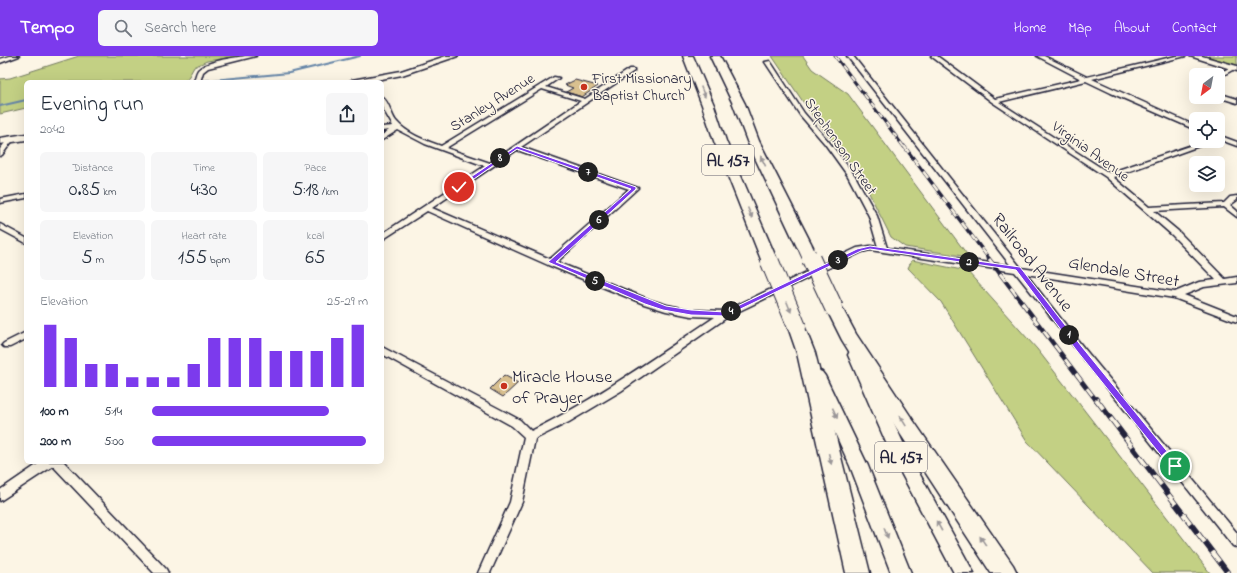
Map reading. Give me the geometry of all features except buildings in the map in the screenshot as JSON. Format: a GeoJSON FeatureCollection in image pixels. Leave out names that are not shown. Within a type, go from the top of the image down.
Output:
{"type":"FeatureCollection","features":[{"type":"Feature","properties":{"kind":"highway","name":"AL 157"},"geometry":{"type":"LineString","coordinates":[[688,56],[708,105],[720,141],[797,327],[806,353]]}},
{"type":"Feature","properties":{"kind":"highway","name":"AL 157"},"geometry":{"type":"LineString","coordinates":[[715,56],[739,104],[753,141],[848,336]]}},
{"type":"Feature","properties":{"kind":"highway"},"geometry":{"type":"LineString","coordinates":[[848,336],[910,432],[1005,573]]}},
{"type":"Feature","properties":{"kind":"highway"},"geometry":{"type":"LineString","coordinates":[[806,353],[858,573]]}},
{"type":"Feature","properties":{"kind":"main road","name":"AL 157"},"geometry":{"type":"LineString","coordinates":[[848,336],[864,377],[900,454],[964,573]]}},
{"type":"Feature","properties":{"kind":"main road","name":"AL 157"},"geometry":{"type":"LineString","coordinates":[[806,353],[859,466],[901,573]]}},
{"type":"Feature","properties":{"kind":"street"},"geometry":{"type":"LineString","coordinates":[[0,61],[16,56]]}},
{"type":"Feature","properties":{"kind":"street"},"geometry":{"type":"LineString","coordinates":[[197,80],[198,74],[210,66],[253,56]]}},
{"type":"Feature","properties":{"kind":"street"},"geometry":{"type":"LineString","coordinates":[[375,80],[454,56]]}},
{"type":"Feature","properties":{"kind":"street","name":"Railroad Avenue"},"geometry":{"type":"LineString","coordinates":[[850,56],[1080,349],[1237,542]]}},
{"type":"Feature","properties":{"kind":"street","name":"Virginia Avenue"},"geometry":{"type":"LineString","coordinates":[[934,56],[994,100],[1108,176],[1174,233],[1222,281]]}},
{"type":"Feature","properties":{"kind":"street"},"geometry":{"type":"LineString","coordinates":[[1040,56],[1087,80],[1189,125]]}},
{"type":"Feature","properties":{"kind":"street"},"geometry":{"type":"LineString","coordinates":[[994,100],[1087,80],[1183,56]]}},
{"type":"Feature","properties":{"kind":"street"},"geometry":{"type":"LineString","coordinates":[[1194,56],[1235,69]]}},
{"type":"Feature","properties":{"kind":"street","name":"Stephenson Street"},"geometry":{"type":"LineString","coordinates":[[768,62],[802,114],[827,143],[851,176],[873,216],[883,249]]}},
{"type":"Feature","properties":{"kind":"street"},"geometry":{"type":"LineString","coordinates":[[1225,73],[1235,69]]}},
{"type":"Feature","properties":{"kind":"street"},"geometry":{"type":"LineString","coordinates":[[384,237],[632,70]]}},
{"type":"Feature","properties":{"kind":"street","name":"Stanley Avenue"},"geometry":{"type":"LineString","coordinates":[[442,148],[556,78]]}},
{"type":"Feature","properties":{"kind":"street"},"geometry":{"type":"LineString","coordinates":[[541,86],[586,101]]}},
{"type":"Feature","properties":{"kind":"street"},"geometry":{"type":"LineString","coordinates":[[1225,97],[1237,101]]}},
{"type":"Feature","properties":{"kind":"street"},"geometry":{"type":"LineString","coordinates":[[384,104],[387,112],[398,127],[409,135],[490,165]]}},
{"type":"Feature","properties":{"kind":"street"},"geometry":{"type":"LineString","coordinates":[[384,129],[398,127]]}},
{"type":"Feature","properties":{"kind":"street"},"geometry":{"type":"LineString","coordinates":[[384,137],[398,127]]}},
{"type":"Feature","properties":{"kind":"street"},"geometry":{"type":"LineString","coordinates":[[0,154],[5,140],[24,137]]}},
{"type":"Feature","properties":{"kind":"street"},"geometry":{"type":"LineString","coordinates":[[1225,140],[1237,144]]}},
{"type":"Feature","properties":{"kind":"street"},"geometry":{"type":"LineString","coordinates":[[517,148],[634,188],[551,262]]}},
{"type":"Feature","properties":{"kind":"street"},"geometry":{"type":"LineString","coordinates":[[1108,176],[1190,148]]}},
{"type":"Feature","properties":{"kind":"street"},"geometry":{"type":"LineString","coordinates":[[0,201],[24,196]]}},
{"type":"Feature","properties":{"kind":"street"},"geometry":{"type":"LineString","coordinates":[[1226,206],[1233,199],[1237,198]]}},
{"type":"Feature","properties":{"kind":"street"},"geometry":{"type":"LineString","coordinates":[[1147,210],[1226,206],[1237,214]]}},
{"type":"Feature","properties":{"kind":"street"},"geometry":{"type":"LineString","coordinates":[[427,208],[551,262],[630,295],[666,308],[691,313],[726,314]]}},
{"type":"Feature","properties":{"kind":"street"},"geometry":{"type":"LineString","coordinates":[[0,226],[24,240]]}},
{"type":"Feature","properties":{"kind":"street","name":"Glendale Street"},"geometry":{"type":"LineString","coordinates":[[530,436],[565,419],[617,388],[726,314],[860,250],[870,248],[1144,289],[1176,296],[1237,319]]}},
{"type":"Feature","properties":{"kind":"street"},"geometry":{"type":"LineString","coordinates":[[1176,296],[1193,287],[1222,281],[1237,280]]}},
{"type":"Feature","properties":{"kind":"street"},"geometry":{"type":"LineString","coordinates":[[7,346],[24,336]]}},
{"type":"Feature","properties":{"kind":"street"},"geometry":{"type":"LineString","coordinates":[[384,351],[516,423],[530,436],[516,502],[484,573]]}},
{"type":"Feature","properties":{"kind":"street"},"geometry":{"type":"LineString","coordinates":[[0,496],[47,464]]}},
{"type":"Feature","properties":{"kind":"street"},"geometry":{"type":"LineString","coordinates":[[60,464],[162,573]]}},
{"type":"Feature","properties":{"kind":"green space"},"geometry":{"type":"Polygon","coordinates":[[[79,56],[239,56],[207,61],[194,67],[186,80],[24,80],[24,108],[0,114],[0,79],[10,78],[79,56]]]}},
{"type":"Feature","properties":{"kind":"green space"},"geometry":{"type":"Polygon","coordinates":[[[772,56],[803,56],[812,69],[848,94],[969,257],[905,247],[891,237],[860,175],[814,118],[772,56]]]}},
{"type":"Feature","properties":{"kind":"green space"},"geometry":{"type":"Polygon","coordinates":[[[1208,56],[1237,56],[1237,65],[1212,58],[1208,56]]]}},
{"type":"Feature","properties":{"kind":"green space"},"geometry":{"type":"Polygon","coordinates":[[[912,260],[967,271],[1037,349],[1210,573],[1153,573],[1027,441],[941,302],[908,268],[912,260]]]}},
{"type":"Feature","properties":{"kind":"waterway"},"geometry":{"type":"LineString","coordinates":[[213,80],[289,73],[360,56]]}},
{"type":"Feature","properties":{"kind":"waterway"},"geometry":{"type":"LineString","coordinates":[[0,106],[24,100]]}},
{"type":"Feature","properties":{"kind":"railway"},"geometry":{"type":"LineString","coordinates":[[835,56],[904,147]]}},
{"type":"Feature","properties":{"kind":"railway"},"geometry":{"type":"LineString","coordinates":[[904,146],[990,260]]}},
{"type":"Feature","properties":{"kind":"railway"},"geometry":{"type":"LineString","coordinates":[[989,259],[1096,400]]}},
{"type":"Feature","properties":{"kind":"railway"},"geometry":{"type":"LineString","coordinates":[[1096,399],[1228,573]]}},
{"type":"Feature","properties":{"kind":"place","name":"First Missionary Baptist Church"},"geometry":{"type":"Point","coordinates":[584,87]}},
{"type":"Feature","properties":{"kind":"place","name":"Miracle House of Prayer"},"geometry":{"type":"Point","coordinates":[504,386]}},
{"type":"Feature","properties":{"kind":"route"},"geometry":{"type":"LineString","coordinates":[[459,187],[517,148],[634,188],[551,262],[647,302],[666,308],[691,313],[726,314],[860,250],[870,248],[1018,269],[1080,349],[1175,466]]}}]}
